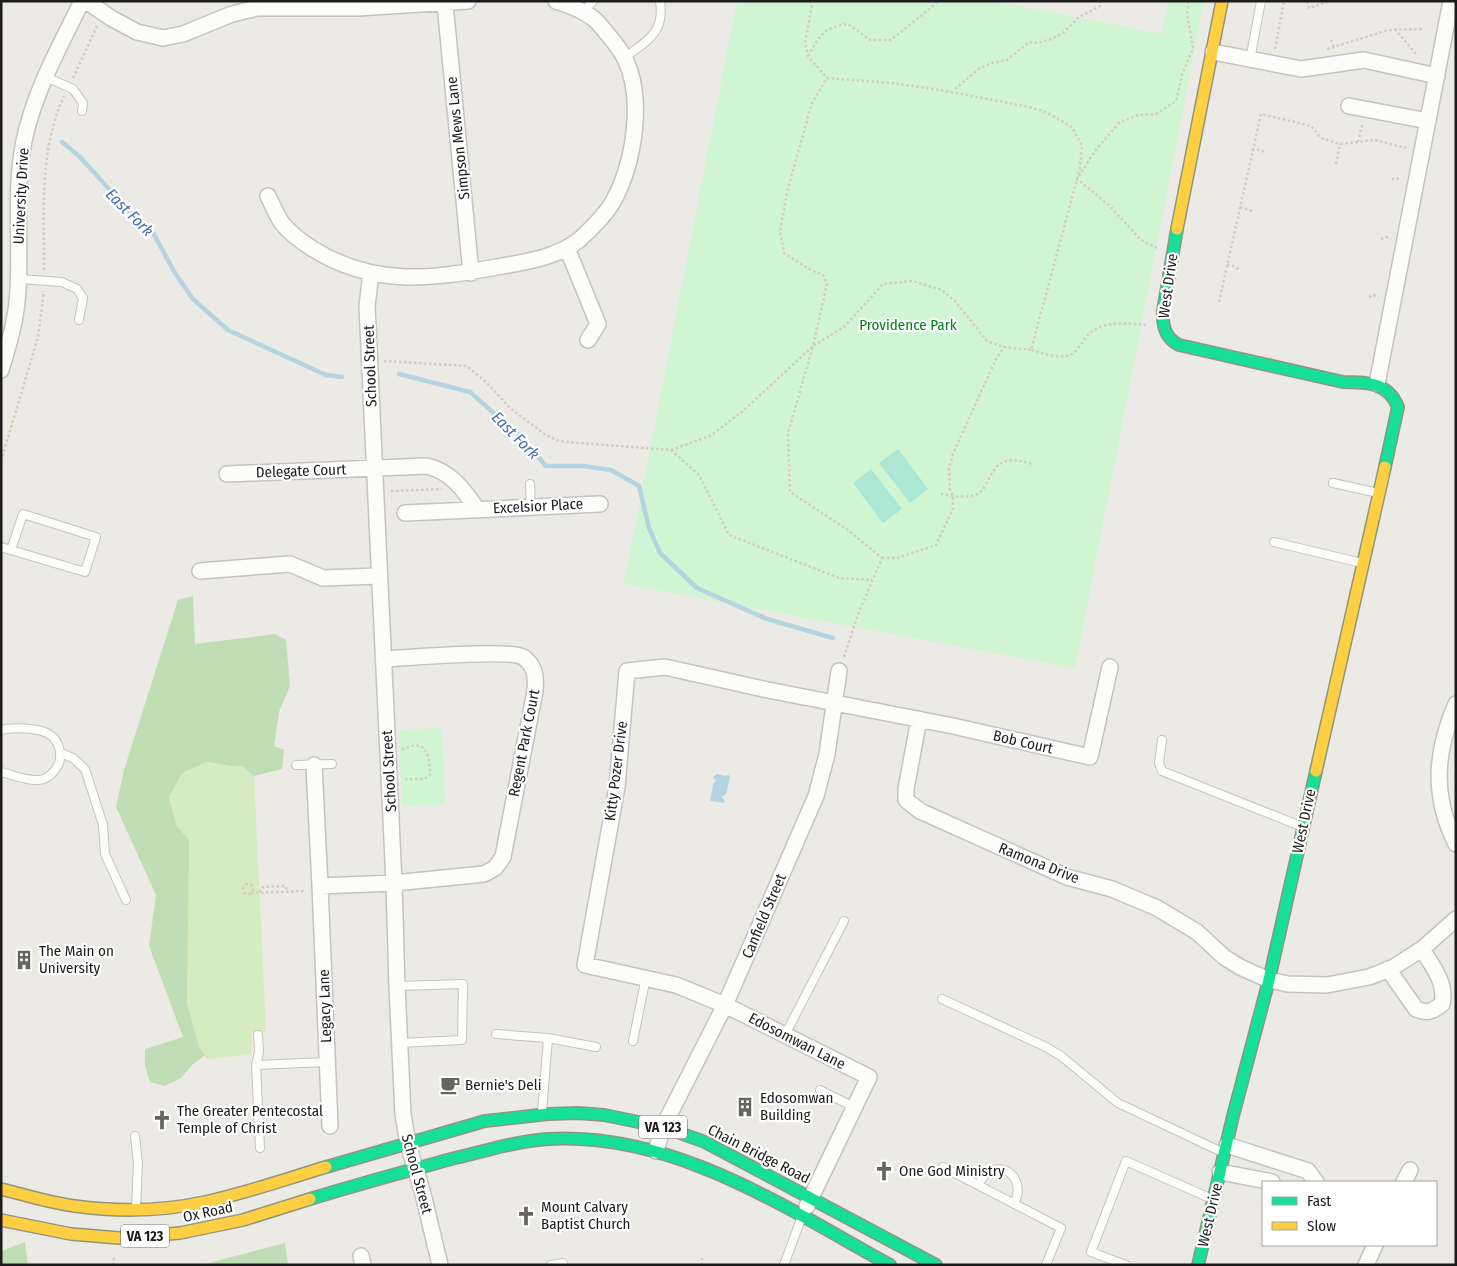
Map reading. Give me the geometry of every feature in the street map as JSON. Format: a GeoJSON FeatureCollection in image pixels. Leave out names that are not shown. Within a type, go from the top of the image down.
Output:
{"type":"FeatureCollection","features":[{"type":"Feature","properties":{"kind":"main road","name":"West Drive"},"geometry":{"type":"LineString","coordinates":[[1198,1265],[1269,980],[1380,494],[1398,407],[1397,401],[1388,391],[1377,384],[1343,382],[1179,345],[1172,342],[1166,334],[1163,325],[1163,311],[1172,256],[1222,1]]}},
{"type":"Feature","properties":{"kind":"main road","name":"Chain Bridge Road"},"geometry":{"type":"LineString","coordinates":[[408,1144],[485,1121],[542,1114],[578,1113],[604,1115],[663,1127],[705,1142],[936,1265]]}},
{"type":"Feature","properties":{"kind":"main road","name":"VA 123"},"geometry":{"type":"LineString","coordinates":[[416,1168],[511,1144],[548,1139],[599,1141],[656,1151],[698,1165],[750,1188],[890,1265]]}},
{"type":"Feature","properties":{"kind":"main road","name":"Ox Road"},"geometry":{"type":"LineString","coordinates":[[1,1188],[58,1203],[116,1210],[154,1210],[183,1207],[408,1144]]}},
{"type":"Feature","properties":{"kind":"main road","name":"Ox Road"},"geometry":{"type":"LineString","coordinates":[[1,1220],[71,1234],[119,1238],[180,1233],[243,1220],[416,1168]]}},
{"type":"Feature","properties":{"kind":"street"},"geometry":{"type":"LineString","coordinates":[[84,1],[137,32],[164,38],[183,34],[232,14],[257,8],[357,8],[445,4],[468,1]]}},
{"type":"Feature","properties":{"kind":"street","name":"University Drive"},"geometry":{"type":"LineString","coordinates":[[1,370],[13,328],[19,279],[20,166],[24,140],[31,112],[46,77],[84,1]]}},
{"type":"Feature","properties":{"kind":"street"},"geometry":{"type":"LineString","coordinates":[[268,196],[282,223],[298,239],[326,257],[371,273],[392,277],[440,277],[471,273],[547,256],[567,248],[590,229],[613,201],[626,170],[636,110],[631,79],[624,58],[594,19],[588,7],[556,1]]}},
{"type":"Feature","properties":{"kind":"street"},"geometry":{"type":"LineString","coordinates":[[1377,384],[1451,1]]}},
{"type":"Feature","properties":{"kind":"street","name":"Simpson Mews Lane"},"geometry":{"type":"LineString","coordinates":[[445,4],[471,273]]}},
{"type":"Feature","properties":{"kind":"street"},"geometry":{"type":"LineString","coordinates":[[1213,52],[1301,69],[1364,60],[1436,76]]}},
{"type":"Feature","properties":{"kind":"street"},"geometry":{"type":"LineString","coordinates":[[1349,106],[1428,121]]}},
{"type":"Feature","properties":{"kind":"street"},"geometry":{"type":"LineString","coordinates":[[567,248],[598,324],[588,340]]}},
{"type":"Feature","properties":{"kind":"street","name":"School Street"},"geometry":{"type":"LineString","coordinates":[[371,273],[367,306],[403,1114],[408,1144],[416,1168],[440,1265]]}},
{"type":"Feature","properties":{"kind":"street","name":"Excelsior Place"},"geometry":{"type":"LineString","coordinates":[[374,468],[427,466],[438,468],[462,488],[477,509]]}},
{"type":"Feature","properties":{"kind":"street","name":"Delegate Court"},"geometry":{"type":"LineString","coordinates":[[228,474],[374,468]]}},
{"type":"Feature","properties":{"kind":"street","name":"Excelsior Place"},"geometry":{"type":"LineString","coordinates":[[406,513],[600,504]]}},
{"type":"Feature","properties":{"kind":"street"},"geometry":{"type":"LineString","coordinates":[[200,571],[290,564],[323,578],[379,576]]}},
{"type":"Feature","properties":{"kind":"street","name":"Regent Park Court"},"geometry":{"type":"LineString","coordinates":[[383,659],[510,654],[521,656],[530,663],[536,677],[535,692],[503,857],[499,863],[495,868],[484,874],[394,883]]}},
{"type":"Feature","properties":{"kind":"street","name":"Bob Court"},"geometry":{"type":"LineString","coordinates":[[864,708],[1090,757],[1110,666]]}},
{"type":"Feature","properties":{"kind":"street","name":"Kitty Pozer Drive"},"geometry":{"type":"LineString","coordinates":[[725,1005],[676,985],[585,965],[617,787],[627,671],[665,667],[768,690],[864,708]]}},
{"type":"Feature","properties":{"kind":"street","name":"Canfield Street"},"geometry":{"type":"LineString","coordinates":[[656,1151],[663,1127],[725,1005],[816,796],[827,754],[839,671]]}},
{"type":"Feature","properties":{"kind":"street"},"geometry":{"type":"LineString","coordinates":[[1456,704],[1443,737],[1439,773],[1441,798],[1446,821],[1456,844]]}},
{"type":"Feature","properties":{"kind":"street","name":"Ramona Drive"},"geometry":{"type":"LineString","coordinates":[[919,719],[906,789],[906,800],[920,812],[1067,877],[1112,890],[1157,908],[1197,932],[1224,956],[1240,967],[1269,980]]}},
{"type":"Feature","properties":{"kind":"street","name":"Legacy Lane"},"geometry":{"type":"LineString","coordinates":[[314,764],[315,888],[330,1126]]}},
{"type":"Feature","properties":{"kind":"street"},"geometry":{"type":"LineString","coordinates":[[315,888],[394,883]]}},
{"type":"Feature","properties":{"kind":"street"},"geometry":{"type":"LineString","coordinates":[[1269,980],[1288,984],[1334,985],[1369,977],[1388,969],[1422,949],[1456,919]]}},
{"type":"Feature","properties":{"kind":"street"},"geometry":{"type":"LineString","coordinates":[[1388,969],[1416,1009],[1422,1012],[1432,1011],[1442,1004],[1444,994],[1438,976],[1422,949]]}},
{"type":"Feature","properties":{"kind":"street","name":"Edosomwan Lane"},"geometry":{"type":"LineString","coordinates":[[725,1005],[869,1077],[854,1107]]}},
{"type":"Feature","properties":{"kind":"street"},"geometry":{"type":"LineString","coordinates":[[802,1217],[854,1107]]}},
{"type":"Feature","properties":{"kind":"street"},"geometry":{"type":"LineString","coordinates":[[1226,1149],[1308,1171],[1315,1181]]}},
{"type":"Feature","properties":{"kind":"street"},"geometry":{"type":"LineString","coordinates":[[1220,1172],[1267,1181]]}},
{"type":"Feature","properties":{"kind":"street"},"geometry":{"type":"LineString","coordinates":[[1366,1265],[1375,1246]]}},
{"type":"Feature","properties":{"kind":"lane"},"geometry":{"type":"LineString","coordinates":[[624,58],[650,38],[658,27],[662,15],[660,1]]}},
{"type":"Feature","properties":{"kind":"lane"},"geometry":{"type":"LineString","coordinates":[[1250,60],[1261,1]]}},
{"type":"Feature","properties":{"kind":"lane"},"geometry":{"type":"LineString","coordinates":[[46,77],[78,94],[83,103],[82,111]]}},
{"type":"Feature","properties":{"kind":"lane"},"geometry":{"type":"LineString","coordinates":[[19,279],[62,282],[77,289],[83,298],[79,320]]}},
{"type":"Feature","properties":{"kind":"lane"},"geometry":{"type":"LineString","coordinates":[[1333,483],[1380,494]]}},
{"type":"Feature","properties":{"kind":"lane"},"geometry":{"type":"LineString","coordinates":[[530,484],[531,507]]}},
{"type":"Feature","properties":{"kind":"lane"},"geometry":{"type":"LineString","coordinates":[[1,547],[11,550],[85,572],[96,537],[23,514],[11,550]]}},
{"type":"Feature","properties":{"kind":"lane"},"geometry":{"type":"LineString","coordinates":[[1274,542],[1364,563]]}},
{"type":"Feature","properties":{"kind":"lane"},"geometry":{"type":"LineString","coordinates":[[1,730],[8,728],[48,734],[57,743],[61,753],[58,766],[45,779],[24,779],[1,772]]}},
{"type":"Feature","properties":{"kind":"lane"},"geometry":{"type":"LineString","coordinates":[[1162,740],[1159,763],[1162,771],[1303,827]]}},
{"type":"Feature","properties":{"kind":"lane"},"geometry":{"type":"LineString","coordinates":[[61,753],[73,758],[85,769],[103,825],[105,854],[126,900]]}},
{"type":"Feature","properties":{"kind":"lane"},"geometry":{"type":"LineString","coordinates":[[296,765],[332,764]]}},
{"type":"Feature","properties":{"kind":"lane"},"geometry":{"type":"LineString","coordinates":[[785,1035],[844,921]]}},
{"type":"Feature","properties":{"kind":"lane"},"geometry":{"type":"LineString","coordinates":[[633,1041],[646,977]]}},
{"type":"Feature","properties":{"kind":"lane"},"geometry":{"type":"LineString","coordinates":[[397,986],[463,984],[462,1040],[400,1043]]}},
{"type":"Feature","properties":{"kind":"lane"},"geometry":{"type":"LineString","coordinates":[[942,998],[1046,1047],[1061,1056],[1118,1103],[1226,1149]]}},
{"type":"Feature","properties":{"kind":"lane"},"geometry":{"type":"LineString","coordinates":[[496,1034],[548,1038],[596,1048]]}},
{"type":"Feature","properties":{"kind":"lane"},"geometry":{"type":"LineString","coordinates":[[258,1035],[259,1052],[256,1065],[260,1148]]}},
{"type":"Feature","properties":{"kind":"lane"},"geometry":{"type":"LineString","coordinates":[[542,1114],[548,1038]]}},
{"type":"Feature","properties":{"kind":"lane"},"geometry":{"type":"LineString","coordinates":[[256,1065],[327,1062]]}},
{"type":"Feature","properties":{"kind":"lane"},"geometry":{"type":"LineString","coordinates":[[820,1090],[854,1107]]}},
{"type":"Feature","properties":{"kind":"lane"},"geometry":{"type":"LineString","coordinates":[[135,1136],[138,1164],[136,1210]]}},
{"type":"Feature","properties":{"kind":"lane"},"geometry":{"type":"LineString","coordinates":[[1126,1265],[1091,1252],[1126,1161],[1214,1199]]}},
{"type":"Feature","properties":{"kind":"lane"},"geometry":{"type":"LineString","coordinates":[[943,1167],[1061,1228],[1046,1265]]}},
{"type":"Feature","properties":{"kind":"lane"},"geometry":{"type":"LineString","coordinates":[[978,1185],[985,1175],[992,1171],[1008,1172],[1015,1178],[1019,1187],[1018,1196],[1014,1204]]}},
{"type":"Feature","properties":{"kind":"lane"},"geometry":{"type":"LineString","coordinates":[[784,1265],[802,1217]]}},
{"type":"Feature","properties":{"kind":"lane"},"geometry":{"type":"LineString","coordinates":[[551,1265],[563,1263]]}},
{"type":"Feature","properties":{"kind":"path"},"geometry":{"type":"LineString","coordinates":[[810,1],[812,5],[805,43],[808,56],[827,78],[892,83],[1019,105],[1046,112],[1072,127],[1082,146],[1080,168],[1032,350]]}},
{"type":"Feature","properties":{"kind":"path"},"geometry":{"type":"LineString","coordinates":[[808,56],[818,39],[832,26],[848,24],[870,40],[891,40],[939,1]]}},
{"type":"Feature","properties":{"kind":"path"},"geometry":{"type":"LineString","coordinates":[[955,88],[980,68],[992,62],[1007,60],[1029,42],[1037,43],[1052,39],[1063,33],[1078,18],[1100,6],[1101,1]]}},
{"type":"Feature","properties":{"kind":"path"},"geometry":{"type":"LineString","coordinates":[[1077,179],[1096,151],[1119,123],[1138,116],[1156,114],[1176,101],[1182,75],[1192,48],[1187,13],[1189,1]]}},
{"type":"Feature","properties":{"kind":"path"},"geometry":{"type":"LineString","coordinates":[[1274,56],[1284,1]]}},
{"type":"Feature","properties":{"kind":"path"},"geometry":{"type":"LineString","coordinates":[[1307,1],[1309,8],[1330,1]]}},
{"type":"Feature","properties":{"kind":"path"},"geometry":{"type":"LineString","coordinates":[[44,272],[46,155],[56,116],[99,22]]}},
{"type":"Feature","properties":{"kind":"path"},"geometry":{"type":"LineString","coordinates":[[1319,52],[1388,30],[1422,28]]}},
{"type":"Feature","properties":{"kind":"path"},"geometry":{"type":"LineString","coordinates":[[1395,29],[1416,54]]}},
{"type":"Feature","properties":{"kind":"path"},"geometry":{"type":"LineString","coordinates":[[1330,40],[1334,47]]}},
{"type":"Feature","properties":{"kind":"path"},"geometry":{"type":"LineString","coordinates":[[1275,49],[1282,51]]}},
{"type":"Feature","properties":{"kind":"path"},"geometry":{"type":"LineString","coordinates":[[827,78],[812,103],[787,192],[780,231],[784,253],[809,269],[824,275],[827,284],[813,346],[788,433],[790,492],[848,530],[882,558],[897,558],[936,545],[953,509],[954,496],[950,489],[949,468],[953,454],[990,371],[1004,347]]}},
{"type":"Feature","properties":{"kind":"path"},"geometry":{"type":"LineString","coordinates":[[1358,142],[1366,109]]}},
{"type":"Feature","properties":{"kind":"path"},"geometry":{"type":"LineString","coordinates":[[1219,302],[1260,114],[1311,126],[1321,138],[1340,144],[1375,140],[1406,148]]}},
{"type":"Feature","properties":{"kind":"path"},"geometry":{"type":"LineString","coordinates":[[1336,164],[1340,144]]}},
{"type":"Feature","properties":{"kind":"path"},"geometry":{"type":"LineString","coordinates":[[1252,150],[1265,152]]}},
{"type":"Feature","properties":{"kind":"path"},"geometry":{"type":"LineString","coordinates":[[1392,179],[1398,178],[1400,181]]}},
{"type":"Feature","properties":{"kind":"path"},"geometry":{"type":"LineString","coordinates":[[1077,179],[1109,204],[1141,240],[1172,256]]}},
{"type":"Feature","properties":{"kind":"path"},"geometry":{"type":"LineString","coordinates":[[1240,207],[1252,211]]}},
{"type":"Feature","properties":{"kind":"path"},"geometry":{"type":"LineString","coordinates":[[1227,265],[1234,266],[1239,270]]}},
{"type":"Feature","properties":{"kind":"path"},"geometry":{"type":"LineString","coordinates":[[384,360],[467,366],[521,418],[546,436],[559,441],[601,446],[671,450],[710,436],[743,411],[813,346],[844,327],[883,284],[912,281],[942,290],[955,302],[987,341],[1004,347],[1032,350],[1059,356],[1070,355],[1089,334],[1099,327],[1125,323],[1163,325]]}},
{"type":"Feature","properties":{"kind":"path"},"geometry":{"type":"LineString","coordinates":[[1,461],[38,337],[44,294]]}},
{"type":"Feature","properties":{"kind":"path"},"geometry":{"type":"LineString","coordinates":[[1369,297],[1374,295],[1378,298]]}},
{"type":"Feature","properties":{"kind":"path"},"geometry":{"type":"LineString","coordinates":[[671,450],[699,475],[729,535],[839,578],[873,580]]}},
{"type":"Feature","properties":{"kind":"path"},"geometry":{"type":"LineString","coordinates":[[941,494],[973,496],[981,492],[993,470],[1005,460],[1016,460],[1033,464]]}},
{"type":"Feature","properties":{"kind":"path"},"geometry":{"type":"LineString","coordinates":[[391,491],[462,488]]}},
{"type":"Feature","properties":{"kind":"path"},"geometry":{"type":"LineString","coordinates":[[839,671],[859,612],[882,558]]}},
{"type":"Feature","properties":{"kind":"path"},"geometry":{"type":"LineString","coordinates":[[402,750],[412,745],[422,746],[428,755],[431,772],[424,779],[403,779]]}},
{"type":"Feature","properties":{"kind":"path"},"geometry":{"type":"LineString","coordinates":[[251,893],[254,889],[253,886],[245,884],[243,889],[248,894],[315,888]]}},
{"type":"Feature","properties":{"kind":"path"},"geometry":{"type":"LineString","coordinates":[[258,892],[263,887],[278,886],[285,886],[288,891]]}},
{"type":"Feature","properties":{"kind":"path"},"geometry":{"type":"LineString","coordinates":[[113,1265],[114,1253]]}},
{"type":"Feature","properties":{"kind":"path"},"geometry":{"type":"LineString","coordinates":[[702,1258],[702,1265]]}},
{"type":"Feature","properties":{"kind":"green space","name":"Providence Park"},"geometry":{"type":"Polygon","coordinates":[[[737,1],[993,1],[1162,34],[1168,1],[1204,1],[1075,668],[624,584],[737,1]]]}},
{"type":"Feature","properties":{"kind":"green space"},"geometry":{"type":"Polygon","coordinates":[[[898,449],[928,489],[910,503],[879,463],[898,449]]]}},
{"type":"Feature","properties":{"kind":"green space"},"geometry":{"type":"Polygon","coordinates":[[[871,469],[902,509],[883,523],[853,483],[871,469]]]}},
{"type":"Feature","properties":{"kind":"green space"},"geometry":{"type":"Polygon","coordinates":[[[193,596],[195,644],[275,634],[286,640],[290,686],[279,712],[274,746],[284,750],[282,769],[254,776],[242,766],[206,762],[182,773],[169,797],[177,827],[189,839],[187,1003],[199,1047],[205,1055],[192,1065],[181,1078],[165,1086],[150,1082],[145,1066],[145,1049],[183,1037],[149,946],[156,895],[116,807],[124,770],[178,600],[193,596]]]}},
{"type":"Feature","properties":{"kind":"green space"},"geometry":{"type":"Polygon","coordinates":[[[442,728],[445,804],[402,806],[399,730],[442,728]]]}},
{"type":"Feature","properties":{"kind":"green space"},"geometry":{"type":"Polygon","coordinates":[[[206,762],[242,766],[254,776],[266,1032],[252,1033],[251,1054],[207,1059],[199,1047],[187,1003],[187,929],[177,827],[169,797],[182,773],[206,762]]]}},
{"type":"Feature","properties":{"kind":"green space"},"geometry":{"type":"Polygon","coordinates":[[[25,1242],[28,1265],[1,1265],[1,1251],[25,1242]]]}},
{"type":"Feature","properties":{"kind":"green space"},"geometry":{"type":"Polygon","coordinates":[[[285,1243],[288,1265],[201,1265],[285,1243]]]}},
{"type":"Feature","properties":{"kind":"water"},"geometry":{"type":"Polygon","coordinates":[[[717,774],[729,775],[730,777],[726,794],[722,797],[725,801],[724,803],[710,801],[713,784],[716,781],[713,777],[717,774]]]}},
{"type":"Feature","properties":{"kind":"waterway","name":"East Fork"},"geometry":{"type":"LineString","coordinates":[[62,142],[79,156],[129,211],[151,229],[175,273],[193,299],[228,330],[326,375],[342,377]]}},
{"type":"Feature","properties":{"kind":"waterway","name":"East Fork"},"geometry":{"type":"LineString","coordinates":[[399,374],[470,392],[522,438],[546,466],[583,466],[611,470],[639,486],[649,528],[660,553],[697,588],[767,619],[833,638]]}},
{"type":"Feature","properties":{"kind":"traffic: fast"},"geometry":{"type":"LineString","coordinates":[[1177,229],[1163,311],[1164,327],[1170,339],[1179,345],[1343,382],[1368,383],[1383,388],[1394,399],[1398,407],[1385,467]]}},
{"type":"Feature","properties":{"kind":"traffic: fast"},"geometry":{"type":"LineString","coordinates":[[1198,1265],[1233,1116],[1269,980],[1316,771]]}},
{"type":"Feature","properties":{"kind":"traffic: fast"},"geometry":{"type":"LineString","coordinates":[[326,1167],[485,1121],[548,1114],[578,1113],[604,1115],[663,1127],[705,1142],[936,1265]]}},
{"type":"Feature","properties":{"kind":"traffic: fast"},"geometry":{"type":"LineString","coordinates":[[310,1199],[455,1158],[513,1144],[548,1139],[595,1140],[640,1148],[684,1160],[768,1198],[890,1265]]}},
{"type":"Feature","properties":{"kind":"traffic: slow"},"geometry":{"type":"LineString","coordinates":[[1177,229],[1222,1]]}},
{"type":"Feature","properties":{"kind":"traffic: slow"},"geometry":{"type":"LineString","coordinates":[[1316,771],[1385,467]]}},
{"type":"Feature","properties":{"kind":"traffic: slow"},"geometry":{"type":"LineString","coordinates":[[1,1189],[75,1206],[124,1210],[157,1209],[189,1205],[220,1198],[326,1167]]}},
{"type":"Feature","properties":{"kind":"traffic: slow"},"geometry":{"type":"LineString","coordinates":[[1,1220],[71,1234],[119,1238],[180,1233],[243,1220],[310,1199]]}},
{"type":"Feature","properties":{"kind":"place","name":"The Main on University"},"geometry":{"type":"Point","coordinates":[24,960]}},
{"type":"Feature","properties":{"kind":"place","name":"Bernie's Deli"},"geometry":{"type":"Point","coordinates":[450,1085]}},
{"type":"Feature","properties":{"kind":"place","name":"Edosomwan Building"},"geometry":{"type":"Point","coordinates":[745,1107]}},
{"type":"Feature","properties":{"kind":"place","name":"The Greater Pentecostal Temple of Christ"},"geometry":{"type":"Point","coordinates":[162,1120]}},
{"type":"Feature","properties":{"kind":"place","name":"One God Ministry"},"geometry":{"type":"Point","coordinates":[884,1171]}},
{"type":"Feature","properties":{"kind":"place","name":"Mount Calvary Baptist Church"},"geometry":{"type":"Point","coordinates":[526,1216]}}]}
